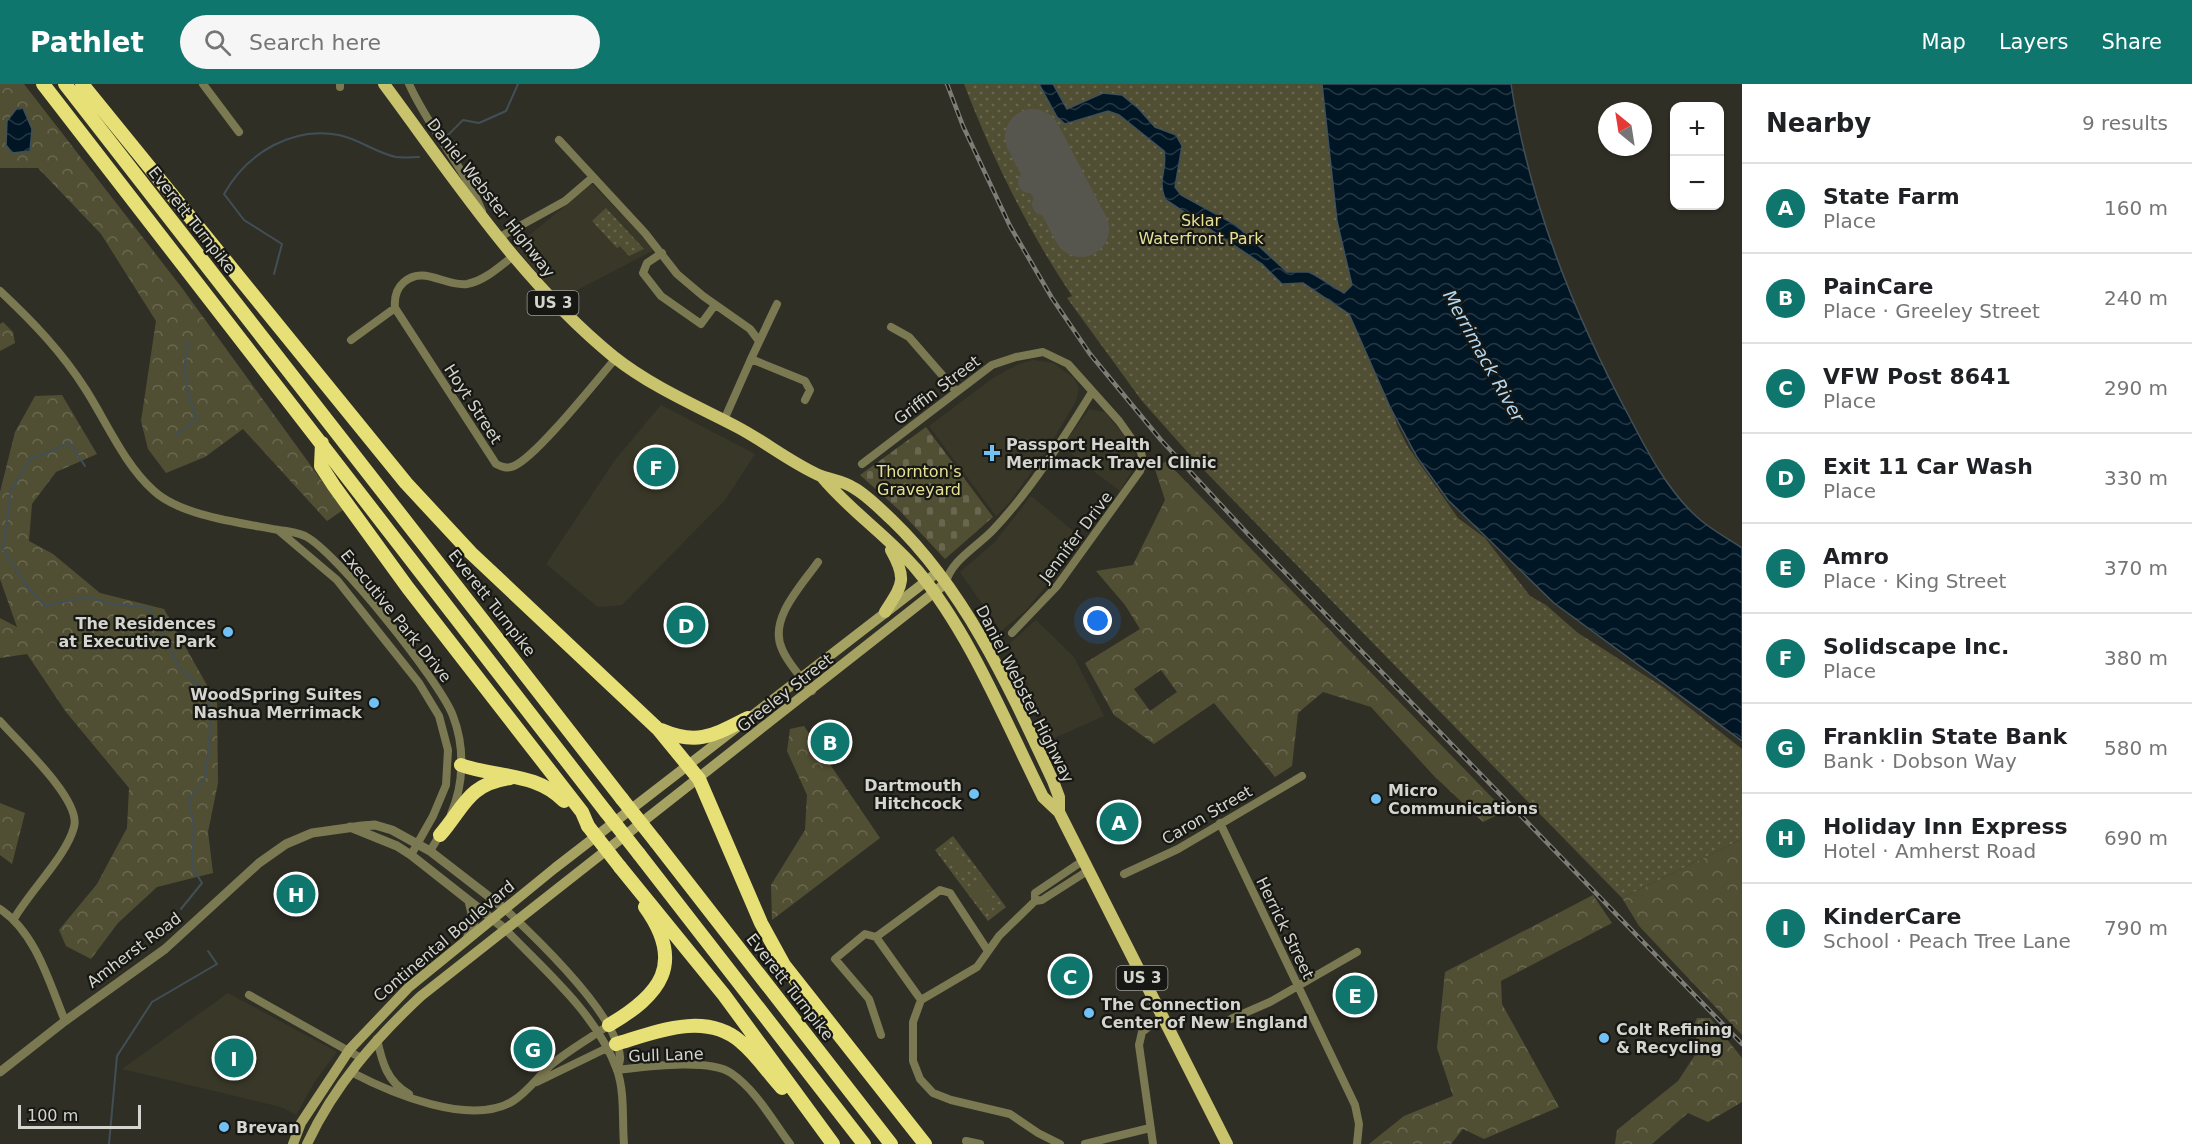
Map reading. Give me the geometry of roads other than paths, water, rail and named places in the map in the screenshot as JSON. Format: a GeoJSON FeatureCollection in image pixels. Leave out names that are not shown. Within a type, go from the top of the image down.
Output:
{"type":"FeatureCollection","features":[{"type":"Feature","properties":{"kind":"highway","name":"Everett Turnpike"},"geometry":{"type":"LineString","coordinates":[[43,84],[864,1144]]}},
{"type":"Feature","properties":{"kind":"highway","name":"Everett Turnpike"},"geometry":{"type":"LineString","coordinates":[[65,84],[536,684],[622,799],[891,1144]]}},
{"type":"Feature","properties":{"kind":"highway"},"geometry":{"type":"LineString","coordinates":[[82,84],[406,483],[471,553],[659,730],[690,765],[699,779],[761,923],[784,965],[925,1144]]}},
{"type":"Feature","properties":{"kind":"highway"},"geometry":{"type":"LineString","coordinates":[[322,443],[321,466],[334,486],[408,588],[582,812],[588,826]]}},
{"type":"Feature","properties":{"kind":"highway"},"geometry":{"type":"LineString","coordinates":[[659,730],[685,738],[703,738],[748,718]]}},
{"type":"Feature","properties":{"kind":"highway"},"geometry":{"type":"LineString","coordinates":[[455,763],[533,780],[555,792],[575,816],[588,826],[724,995],[833,1144]]}},
{"type":"Feature","properties":{"kind":"highway"},"geometry":{"type":"LineString","coordinates":[[440,834],[463,801],[486,786],[515,777]]}},
{"type":"Feature","properties":{"kind":"highway"},"geometry":{"type":"LineString","coordinates":[[603,1029],[650,998],[658,985],[664,966],[664,947],[657,929],[620,867]]}},
{"type":"Feature","properties":{"kind":"highway"},"geometry":{"type":"LineString","coordinates":[[611,1046],[682,1026],[699,1024],[723,1031],[748,1048],[780,1086],[809,1112]]}},
{"type":"Feature","properties":{"kind":"main road","name":"Daniel Webster Highway"},"geometry":{"type":"LineString","coordinates":[[384,84],[512,257],[558,309],[616,358],[653,384],[724,420],[822,477],[884,536],[925,581],[970,652],[1043,797],[1059,812],[1227,1144]]}},
{"type":"Feature","properties":{"kind":"main road","name":"Daniel Webster Highway"},"geometry":{"type":"LineString","coordinates":[[822,477],[849,485],[871,501],[903,531],[944,576],[977,630],[1042,758],[1057,789],[1059,812]]}},
{"type":"Feature","properties":{"kind":"main road"},"geometry":{"type":"LineString","coordinates":[[884,536],[899,563],[903,576],[899,589],[885,612]]}},
{"type":"Feature","properties":{"kind":"main road","name":"Greeley Street"},"geometry":{"type":"LineString","coordinates":[[621,817],[925,581],[944,576]]}},
{"type":"Feature","properties":{"kind":"main road","name":"Greeley Street"},"geometry":{"type":"LineString","coordinates":[[630,832],[934,594],[944,576]]}},
{"type":"Feature","properties":{"kind":"main road","name":"Continental Boulevard"},"geometry":{"type":"LineString","coordinates":[[293,1144],[301,1123],[350,1049],[390,1005],[504,909],[621,817]]}},
{"type":"Feature","properties":{"kind":"main road","name":"Continental Boulevard"},"geometry":{"type":"LineString","coordinates":[[307,1144],[315,1126],[361,1058],[421,996],[630,832]]}},
{"type":"Feature","properties":{"kind":"street"},"geometry":{"type":"LineString","coordinates":[[203,84],[239,132]]}},
{"type":"Feature","properties":{"kind":"street"},"geometry":{"type":"LineString","coordinates":[[409,84],[471,185],[487,224]]}},
{"type":"Feature","properties":{"kind":"street"},"geometry":{"type":"LineString","coordinates":[[559,140],[662,253],[677,274],[715,305],[750,329],[759,340]]}},
{"type":"Feature","properties":{"kind":"street"},"geometry":{"type":"LineString","coordinates":[[498,238],[565,201],[593,177]]}},
{"type":"Feature","properties":{"kind":"street"},"geometry":{"type":"LineString","coordinates":[[662,253],[647,263],[643,273],[661,296],[701,324],[715,305]]}},
{"type":"Feature","properties":{"kind":"street"},"geometry":{"type":"LineString","coordinates":[[351,340],[394,308],[397,290],[414,276],[420,274],[454,284],[468,284],[482,278],[512,257]]}},
{"type":"Feature","properties":{"kind":"street","name":"Executive Park Drive"},"geometry":{"type":"LineString","coordinates":[[0,291],[57,349],[136,471],[155,493],[183,509],[306,536],[339,563],[432,679],[456,723],[460,744],[441,800],[411,855]]}},
{"type":"Feature","properties":{"kind":"street"},"geometry":{"type":"LineString","coordinates":[[724,420],[777,304]]}},
{"type":"Feature","properties":{"kind":"street","name":"Hoyt Street"},"geometry":{"type":"LineString","coordinates":[[394,308],[492,458],[502,467],[514,466],[533,452],[616,358]]}},
{"type":"Feature","properties":{"kind":"street"},"geometry":{"type":"LineString","coordinates":[[891,327],[909,337],[956,391]]}},
{"type":"Feature","properties":{"kind":"street","name":"Griffin Street"},"geometry":{"type":"LineString","coordinates":[[862,464],[992,365],[1016,357],[1043,352],[1068,364],[1092,392]]}},
{"type":"Feature","properties":{"kind":"street"},"geometry":{"type":"LineString","coordinates":[[751,359],[804,381],[810,390],[805,400]]}},
{"type":"Feature","properties":{"kind":"street","name":"Greeley Street"},"geometry":{"type":"LineString","coordinates":[[944,576],[994,529],[1068,430],[1092,392]]}},
{"type":"Feature","properties":{"kind":"street","name":"Jennifer Drive"},"geometry":{"type":"LineString","coordinates":[[1012,633],[1057,586],[1140,471],[1143,462],[1137,444],[1092,392]]}},
{"type":"Feature","properties":{"kind":"street","name":"Executive Park Drive"},"geometry":{"type":"LineString","coordinates":[[277,529],[337,580],[419,683],[439,716],[455,763],[457,797],[430,851]]}},
{"type":"Feature","properties":{"kind":"street"},"geometry":{"type":"LineString","coordinates":[[812,691],[782,650],[778,634],[779,625],[787,606],[818,562]]}},
{"type":"Feature","properties":{"kind":"street"},"geometry":{"type":"LineString","coordinates":[[0,721],[68,798],[75,816],[75,825],[67,842],[14,919]]}},
{"type":"Feature","properties":{"kind":"street","name":"Caron Street"},"geometry":{"type":"LineString","coordinates":[[1124,874],[1178,849],[1302,776]]}},
{"type":"Feature","properties":{"kind":"street","name":"Herrick Street"},"geometry":{"type":"LineString","coordinates":[[1220,823],[1355,1105],[1359,1124],[1357,1144]]}},
{"type":"Feature","properties":{"kind":"street","name":"Amherst Road"},"geometry":{"type":"LineString","coordinates":[[0,1072],[65,1021],[165,949],[274,851],[312,833],[375,825],[418,843],[504,909]]}},
{"type":"Feature","properties":{"kind":"street"},"geometry":{"type":"LineString","coordinates":[[350,827],[397,846],[411,855],[505,929],[603,1029],[611,1046]]}},
{"type":"Feature","properties":{"kind":"street"},"geometry":{"type":"LineString","coordinates":[[1060,1144],[1029,1128],[1010,1114],[951,1100],[926,1087],[913,1061],[911,1042],[913,1022],[921,1000],[963,978],[977,967],[1014,919],[1035,901],[1035,893],[1086,865]]}},
{"type":"Feature","properties":{"kind":"street"},"geometry":{"type":"LineString","coordinates":[[876,937],[940,890],[950,893],[988,951]]}},
{"type":"Feature","properties":{"kind":"street"},"geometry":{"type":"LineString","coordinates":[[467,940],[474,922],[468,899]]}},
{"type":"Feature","properties":{"kind":"street"},"geometry":{"type":"LineString","coordinates":[[0,909],[14,919],[29,938],[65,1021]]}},
{"type":"Feature","properties":{"kind":"street"},"geometry":{"type":"LineString","coordinates":[[504,909],[596,1005],[611,1046],[621,1058],[617,1070],[624,1144]]}},
{"type":"Feature","properties":{"kind":"street"},"geometry":{"type":"LineString","coordinates":[[881,1035],[869,999],[835,959],[865,934],[876,937],[921,1000]]}},
{"type":"Feature","properties":{"kind":"street"},"geometry":{"type":"LineString","coordinates":[[1231,1019],[1298,986],[1356,952]]}},
{"type":"Feature","properties":{"kind":"street"},"geometry":{"type":"LineString","coordinates":[[249,995],[350,1049],[361,1058]]}},
{"type":"Feature","properties":{"kind":"street"},"geometry":{"type":"LineString","coordinates":[[1152,1144],[1138,1045],[1142,1032],[1161,1017]]}},
{"type":"Feature","properties":{"kind":"street"},"geometry":{"type":"LineString","coordinates":[[537,1082],[553,1063],[603,1029]]}},
{"type":"Feature","properties":{"kind":"street"},"geometry":{"type":"LineString","coordinates":[[377,1039],[382,1061],[390,1078],[401,1090],[424,1102]]}},
{"type":"Feature","properties":{"kind":"street"},"geometry":{"type":"LineString","coordinates":[[351,1072],[396,1094],[424,1102],[461,1109],[496,1108],[511,1102],[537,1082],[611,1046]]}},
{"type":"Feature","properties":{"kind":"street","name":"Gull Lane"},"geometry":{"type":"LineString","coordinates":[[617,1070],[710,1066],[729,1072],[751,1092],[790,1144]]}},
{"type":"Feature","properties":{"kind":"street"},"geometry":{"type":"LineString","coordinates":[[1085,1144],[1150,1128]]}},
{"type":"Feature","properties":{"kind":"street"},"geometry":{"type":"LineString","coordinates":[[966,1141],[980,1144]]}},
{"type":"Feature","properties":{"kind":"water","name":"Merrimack River"},"geometry":{"type":"Polygon","coordinates":[[[1039,84],[1053,84],[1067,109],[1103,93],[1122,95],[1138,108],[1155,127],[1176,135],[1182,146],[1175,187],[1181,195],[1236,225],[1287,272],[1310,272],[1344,293],[1352,285],[1337,221],[1322,84],[1511,84],[1529,172],[1556,257],[1610,380],[1652,459],[1677,496],[1702,521],[1742,548],[1742,741],[1554,603],[1448,500],[1417,457],[1390,407],[1349,314],[1303,283],[1282,284],[1262,264],[1165,199],[1162,186],[1164,151],[1119,115],[1108,111],[1065,124],[1057,117],[1039,84]]]}},
{"type":"Feature","properties":{"kind":"water"},"geometry":{"type":"Polygon","coordinates":[[[17,108],[23,108],[32,129],[30,151],[12,153],[6,145],[7,121],[17,108]]]}},
{"type":"Feature","properties":{"kind":"waterway"},"geometry":{"type":"LineString","coordinates":[[446,137],[463,120],[479,123],[506,111],[518,84]]}},
{"type":"Feature","properties":{"kind":"waterway"},"geometry":{"type":"LineString","coordinates":[[274,274],[282,244],[244,220],[224,194],[245,166],[258,155],[288,139],[322,133],[346,137],[396,157],[419,157]]}},
{"type":"Feature","properties":{"kind":"waterway"},"geometry":{"type":"LineString","coordinates":[[175,436],[197,419],[190,399],[185,371],[189,341]]}},
{"type":"Feature","properties":{"kind":"waterway"},"geometry":{"type":"LineString","coordinates":[[85,466],[69,442],[53,451],[31,458],[11,490],[3,549],[26,585],[45,606],[86,597],[113,604],[149,608],[179,667],[208,694],[210,730],[206,776],[189,800],[194,827],[192,867],[202,883],[181,909]]}},
{"type":"Feature","properties":{"kind":"waterway"},"geometry":{"type":"LineString","coordinates":[[109,1144],[117,1056],[152,1002],[217,964],[208,951]]}},
{"type":"Feature","properties":{"kind":"railway"},"geometry":{"type":"LineString","coordinates":[[947,84],[963,126],[1010,226],[1052,298],[1090,354],[1161,440],[1248,534],[1742,1044]]}},
{"type":"Feature","properties":{"kind":"place","name":"Passport Health Merrimack Travel Clinic"},"geometry":{"type":"Point","coordinates":[992,453]}},
{"type":"Feature","properties":{"kind":"place","name":"Solidscape Inc."},"geometry":{"type":"Point","coordinates":[656,467]}},
{"type":"Feature","properties":{"kind":"place","name":"Exit 11 Car Wash"},"geometry":{"type":"Point","coordinates":[686,625]}},
{"type":"Feature","properties":{"kind":"place","name":"The Residences at Executive Park"},"geometry":{"type":"Point","coordinates":[228,632]}},
{"type":"Feature","properties":{"kind":"place","name":"WoodSpring Suites Nashua Merrimack"},"geometry":{"type":"Point","coordinates":[374,703]}},
{"type":"Feature","properties":{"kind":"place","name":"PainCare"},"geometry":{"type":"Point","coordinates":[830,742]}},
{"type":"Feature","properties":{"kind":"place","name":"Dartmouth Hitchcock"},"geometry":{"type":"Point","coordinates":[974,794]}},
{"type":"Feature","properties":{"kind":"place","name":"Micro Communications"},"geometry":{"type":"Point","coordinates":[1376,799]}},
{"type":"Feature","properties":{"kind":"place","name":"State Farm"},"geometry":{"type":"Point","coordinates":[1119,822]}},
{"type":"Feature","properties":{"kind":"place","name":"Holiday Inn Express"},"geometry":{"type":"Point","coordinates":[296,894]}},
{"type":"Feature","properties":{"kind":"place","name":"VFW Post 8641"},"geometry":{"type":"Point","coordinates":[1070,976]}},
{"type":"Feature","properties":{"kind":"place","name":"Amro"},"geometry":{"type":"Point","coordinates":[1355,995]}},
{"type":"Feature","properties":{"kind":"place","name":"The Connection Center of New England"},"geometry":{"type":"Point","coordinates":[1089,1013]}},
{"type":"Feature","properties":{"kind":"place","name":"Colt Refining & Recycling"},"geometry":{"type":"Point","coordinates":[1604,1038]}},
{"type":"Feature","properties":{"kind":"place","name":"Franklin State Bank"},"geometry":{"type":"Point","coordinates":[533,1049]}},
{"type":"Feature","properties":{"kind":"place","name":"KinderCare"},"geometry":{"type":"Point","coordinates":[234,1058]}},
{"type":"Feature","properties":{"kind":"place","name":"Brevan"},"geometry":{"type":"Point","coordinates":[224,1127]}},
{"type":"Feature","properties":{"kind":"park label","name":"Sklar Waterfront Park"},"geometry":{"type":"Point","coordinates":[1201,229]}},
{"type":"Feature","properties":{"kind":"park label","name":"Thornton's Graveyard"},"geometry":{"type":"Point","coordinates":[919,480]}}]}
